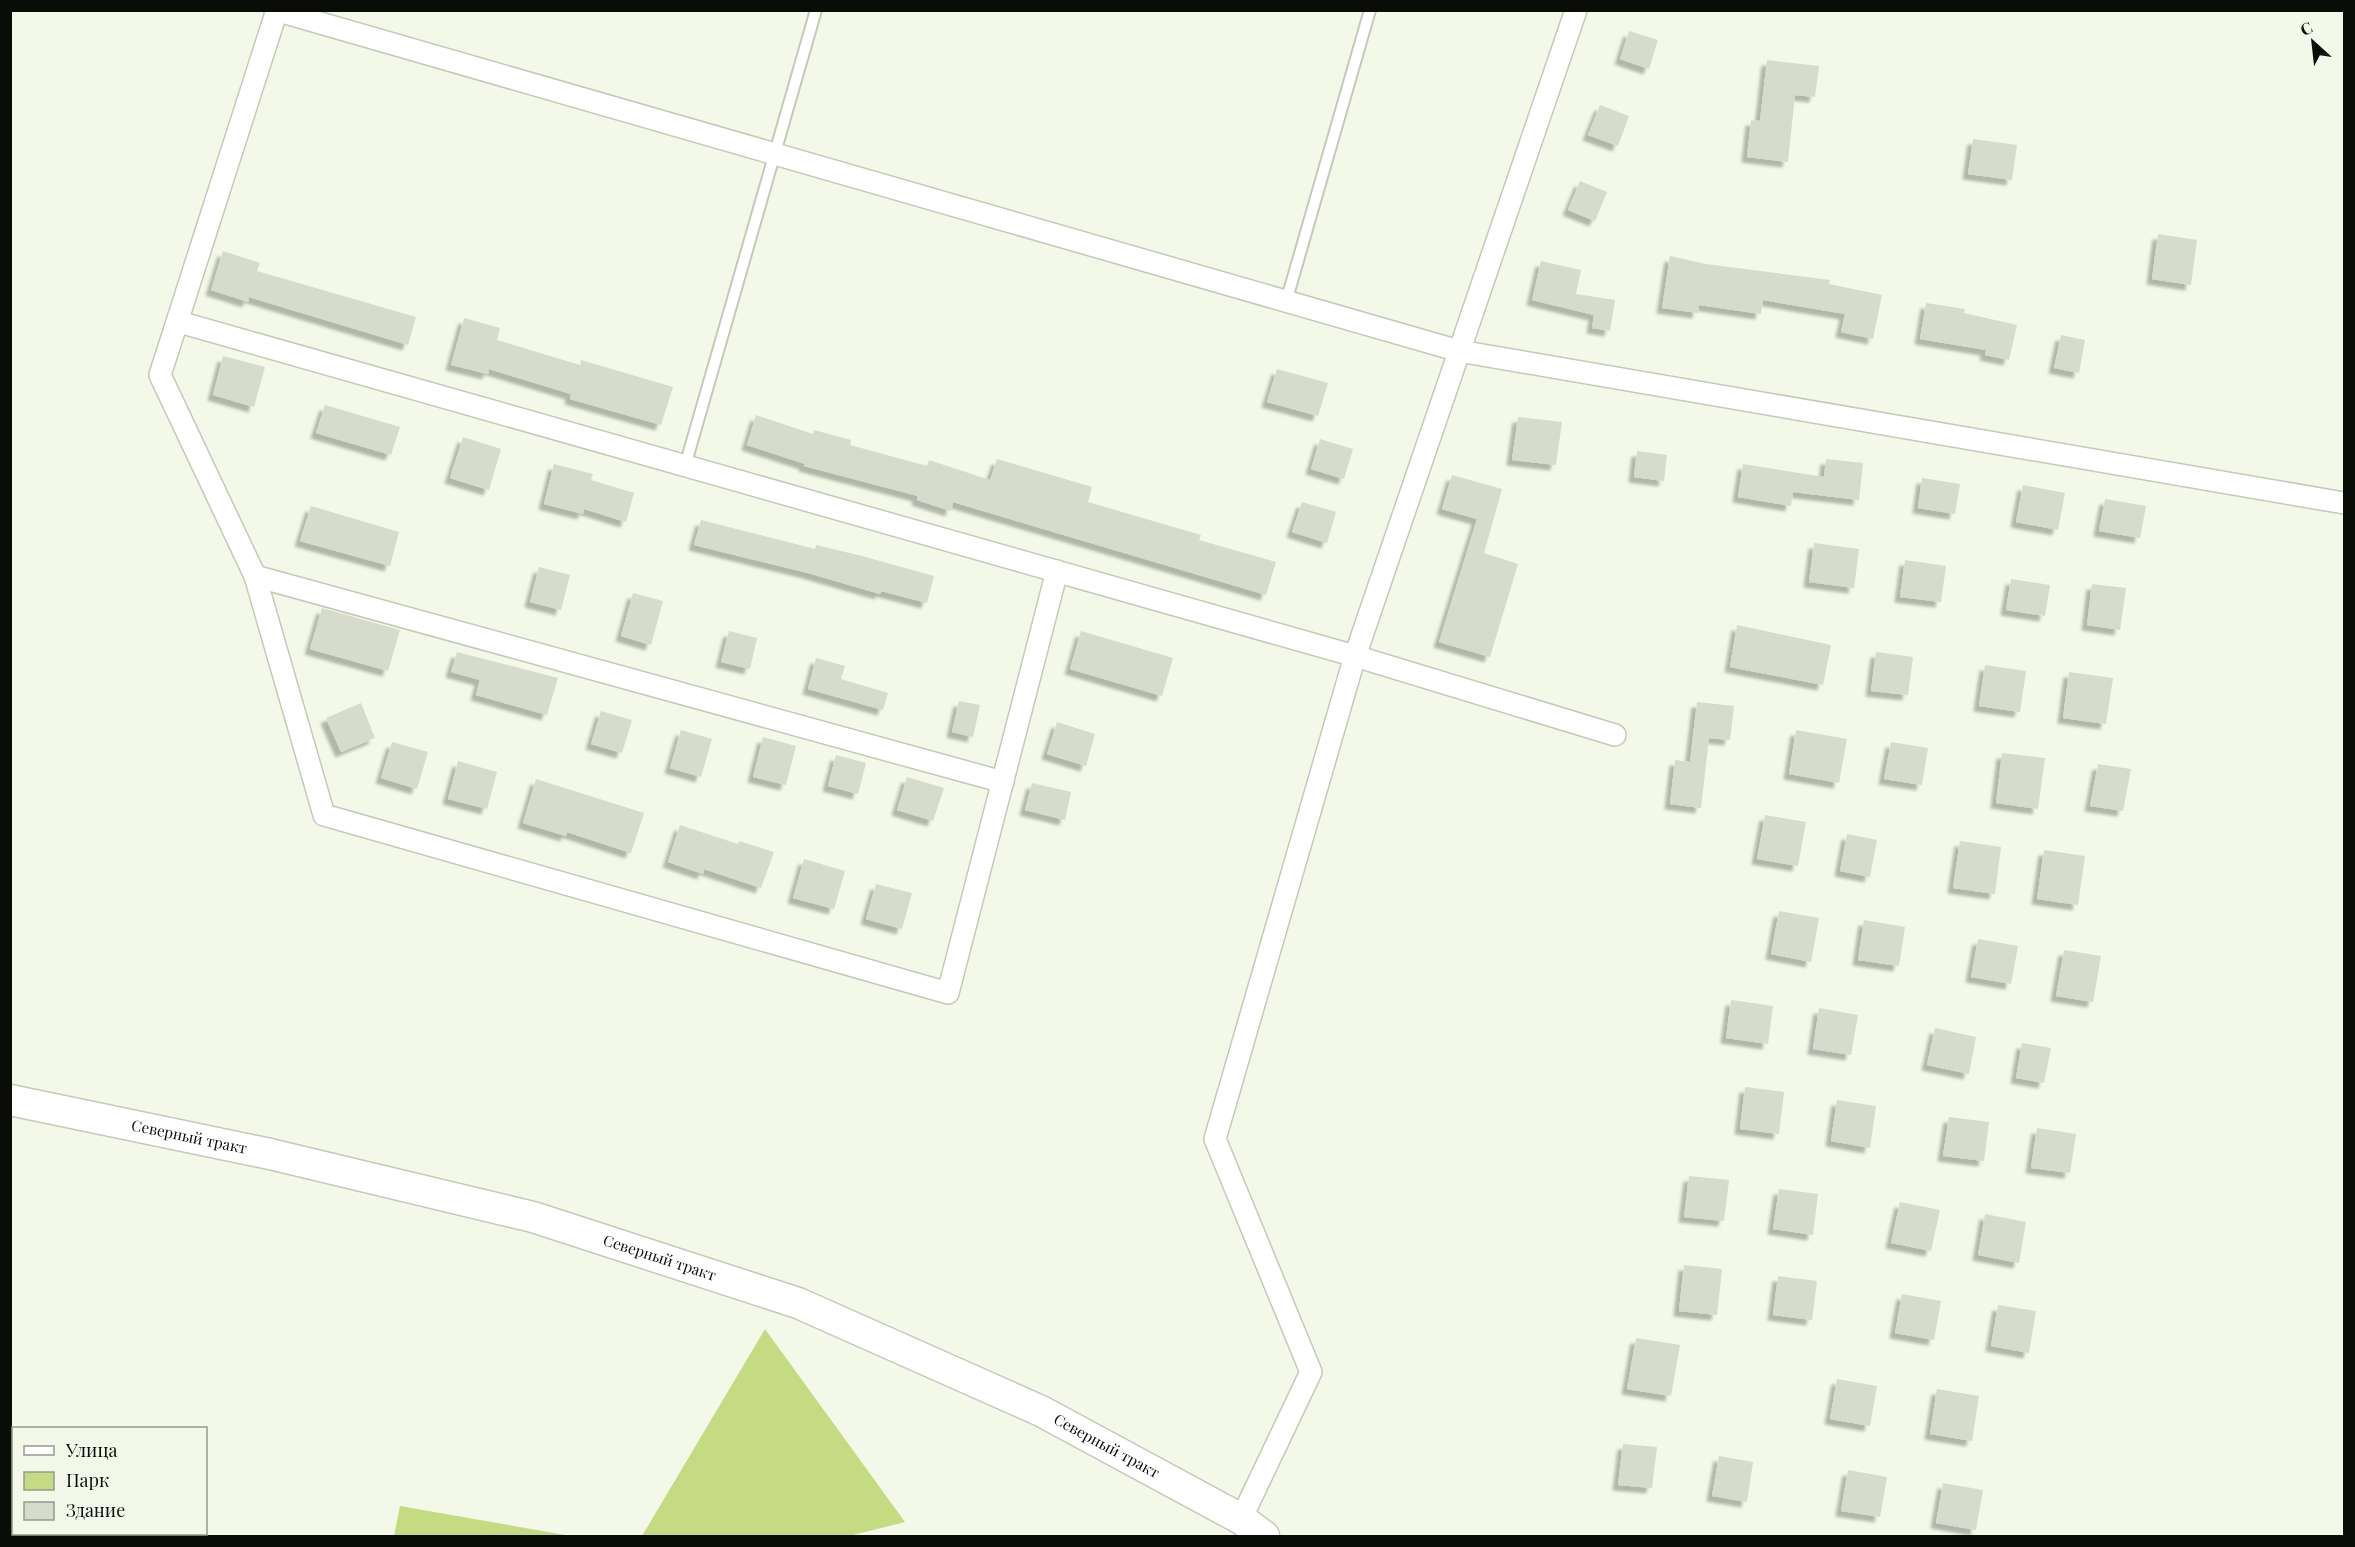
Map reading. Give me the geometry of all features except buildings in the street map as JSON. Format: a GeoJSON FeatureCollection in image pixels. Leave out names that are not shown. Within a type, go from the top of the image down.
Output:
{"type":"FeatureCollection","features":[{"type":"Feature","properties":{"kind":"main road","name":"Северный тракт"},"geometry":{"type":"LineString","coordinates":[[10,1100],[270,1154],[533,1217],[798,1303],[1041,1411],[1252,1528]]}},
{"type":"Feature","properties":{"kind":"street"},"geometry":{"type":"LineString","coordinates":[[1252,1528],[1311,1372],[1215,1139],[1354,656],[1576,10]]}},
{"type":"Feature","properties":{"kind":"street"},"geometry":{"type":"LineString","coordinates":[[1057,571],[948,993],[324,815],[255,576],[160,375],[179,322],[276,11],[1459,351],[2344,503]]}},
{"type":"Feature","properties":{"kind":"street"},"geometry":{"type":"LineString","coordinates":[[179,322],[1354,656],[1615,735]]}},
{"type":"Feature","properties":{"kind":"street"},"geometry":{"type":"LineString","coordinates":[[255,576],[1003,782]]}},
{"type":"Feature","properties":{"kind":"lane"},"geometry":{"type":"LineString","coordinates":[[685,466],[816,10]]}},
{"type":"Feature","properties":{"kind":"lane"},"geometry":{"type":"LineString","coordinates":[[1286,302],[1370,10]]}},
{"type":"Feature","properties":{"kind":"green space"},"geometry":{"type":"Polygon","coordinates":[[[765,1329],[905,1522],[849,1536],[642,1536],[765,1329]]]}},
{"type":"Feature","properties":{"kind":"green space"},"geometry":{"type":"Polygon","coordinates":[[[400,1506],[571,1536],[394,1536],[400,1506]]]}}]}
